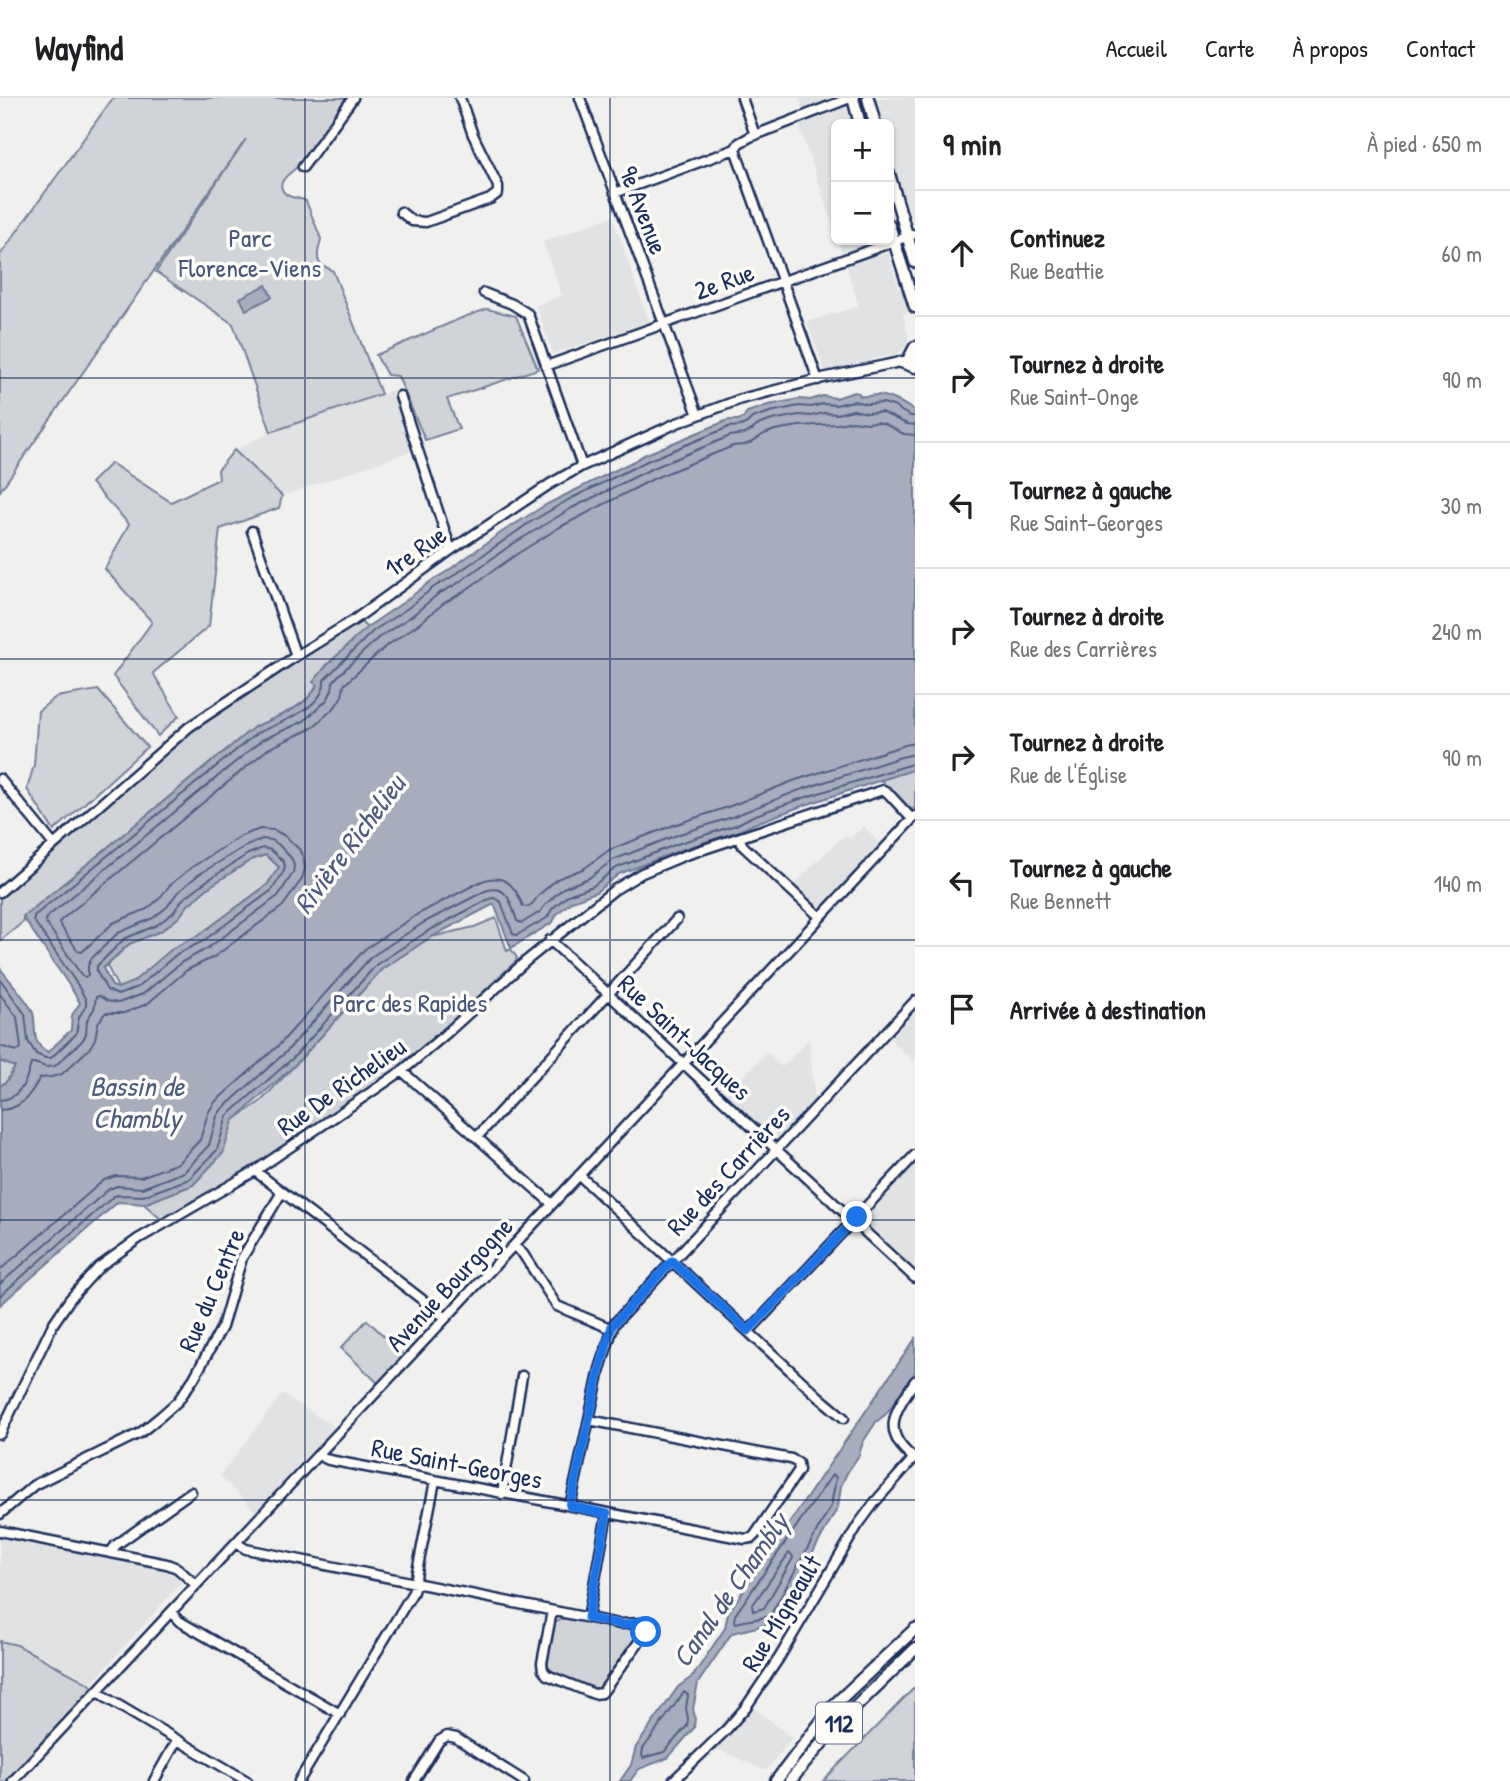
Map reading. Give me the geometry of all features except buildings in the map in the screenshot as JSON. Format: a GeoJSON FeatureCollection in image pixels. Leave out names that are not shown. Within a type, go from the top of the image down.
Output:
{"type":"FeatureCollection","features":[{"type":"Feature","properties":{"kind":"main road"},"geometry":{"type":"LineString","coordinates":[[851,98],[858,119]]}},
{"type":"Feature","properties":{"kind":"main road"},"geometry":{"type":"LineString","coordinates":[[868,98],[874,119]]}},
{"type":"Feature","properties":{"kind":"main road"},"geometry":{"type":"LineString","coordinates":[[892,182],[911,235],[915,262]]}},
{"type":"Feature","properties":{"kind":"main road"},"geometry":{"type":"LineString","coordinates":[[894,242],[915,307]]}},
{"type":"Feature","properties":{"kind":"main road"},"geometry":{"type":"LineString","coordinates":[[910,362],[915,347]]}},
{"type":"Feature","properties":{"kind":"main road","name":"112"},"geometry":{"type":"LineString","coordinates":[[776,1781],[833,1706],[915,1629]]}},
{"type":"Feature","properties":{"kind":"main road","name":"112"},"geometry":{"type":"LineString","coordinates":[[790,1781],[837,1725],[915,1649]]}},
{"type":"Feature","properties":{"kind":"street"},"geometry":{"type":"LineString","coordinates":[[303,167],[353,98]]}},
{"type":"Feature","properties":{"kind":"street"},"geometry":{"type":"LineString","coordinates":[[401,212],[412,221],[426,222],[490,199],[498,193],[498,186],[473,135],[460,98]]}},
{"type":"Feature","properties":{"kind":"street","name":"9e Avenue"},"geometry":{"type":"LineString","coordinates":[[580,98],[698,415]]}},
{"type":"Feature","properties":{"kind":"street"},"geometry":{"type":"LineString","coordinates":[[742,98],[755,135]]}},
{"type":"Feature","properties":{"kind":"street"},"geometry":{"type":"LineString","coordinates":[[615,193],[735,149],[739,143],[755,135],[851,98]]}},
{"type":"Feature","properties":{"kind":"street"},"geometry":{"type":"LineString","coordinates":[[735,149],[818,380]]}},
{"type":"Feature","properties":{"kind":"street","name":"2e Rue"},"geometry":{"type":"LineString","coordinates":[[894,242],[911,235]]}},
{"type":"Feature","properties":{"kind":"street","name":"2e Rue"},"geometry":{"type":"LineString","coordinates":[[546,366],[886,245]]}},
{"type":"Feature","properties":{"kind":"street"},"geometry":{"type":"LineString","coordinates":[[484,293],[512,304],[528,314],[582,466]]}},
{"type":"Feature","properties":{"kind":"street","name":"1re Rue"},"geometry":{"type":"LineString","coordinates":[[0,892],[189,727],[354,620],[451,550],[550,484],[582,466],[698,415],[748,397],[910,362]]}},
{"type":"Feature","properties":{"kind":"street"},"geometry":{"type":"LineString","coordinates":[[400,396],[451,550]]}},
{"type":"Feature","properties":{"kind":"street"},"geometry":{"type":"LineString","coordinates":[[253,531],[296,656]]}},
{"type":"Feature","properties":{"kind":"street"},"geometry":{"type":"LineString","coordinates":[[0,779],[54,845]]}},
{"type":"Feature","properties":{"kind":"street","name":"Rue De Richelieu"},"geometry":{"type":"LineString","coordinates":[[0,1434],[53,1324],[93,1273],[123,1249],[255,1171],[402,1071],[550,940],[614,890],[681,856],[883,790],[914,817]]}},
{"type":"Feature","properties":{"kind":"street","name":"Avenue Bourgogne"},"geometry":{"type":"LineString","coordinates":[[13,1781],[914,817]]}},
{"type":"Feature","properties":{"kind":"street"},"geometry":{"type":"LineString","coordinates":[[739,838],[743,846],[820,917]]}},
{"type":"Feature","properties":{"kind":"street"},"geometry":{"type":"LineString","coordinates":[[477,1137],[677,919]]}},
{"type":"Feature","properties":{"kind":"street","name":"Rue Saint-Jacques"},"geometry":{"type":"LineString","coordinates":[[550,940],[915,1278]]}},
{"type":"Feature","properties":{"kind":"street","name":"Rue des Carrières"},"geometry":{"type":"LineString","coordinates":[[570,1506],[600,1369],[615,1322],[915,1001]]}},
{"type":"Feature","properties":{"kind":"street"},"geometry":{"type":"LineString","coordinates":[[402,1071],[552,1204]]}},
{"type":"Feature","properties":{"kind":"street"},"geometry":{"type":"LineString","coordinates":[[748,1331],[915,1155]]}},
{"type":"Feature","properties":{"kind":"street"},"geometry":{"type":"LineString","coordinates":[[255,1171],[446,1318]]}},
{"type":"Feature","properties":{"kind":"street"},"geometry":{"type":"LineString","coordinates":[[579,1175],[844,1418]]}},
{"type":"Feature","properties":{"kind":"street","name":"Rue du Centre"},"geometry":{"type":"LineString","coordinates":[[0,1514],[34,1485],[125,1442],[144,1430],[178,1401],[222,1327],[242,1258],[282,1192]]}},
{"type":"Feature","properties":{"kind":"street"},"geometry":{"type":"LineString","coordinates":[[514,1246],[523,1254],[557,1306],[612,1329]]}},
{"type":"Feature","properties":{"kind":"street"},"geometry":{"type":"LineString","coordinates":[[502,1494],[522,1376]]}},
{"type":"Feature","properties":{"kind":"street"},"geometry":{"type":"LineString","coordinates":[[915,1381],[896,1411],[892,1425],[900,1444],[915,1458]]}},
{"type":"Feature","properties":{"kind":"street","name":"Rue Saint-Georges"},"geometry":{"type":"LineString","coordinates":[[318,1455],[329,1460],[742,1539],[753,1537],[797,1475],[799,1467],[796,1461],[789,1458],[589,1420]]}},
{"type":"Feature","properties":{"kind":"street","name":"Rue Migneault"},"geometry":{"type":"LineString","coordinates":[[673,1781],[746,1707],[779,1658],[851,1535],[869,1510],[915,1458]]}},
{"type":"Feature","properties":{"kind":"street"},"geometry":{"type":"LineString","coordinates":[[299,1781],[409,1600],[416,1584],[435,1481]]}},
{"type":"Feature","properties":{"kind":"street"},"geometry":{"type":"LineString","coordinates":[[110,1553],[113,1548],[191,1492]]}},
{"type":"Feature","properties":{"kind":"street"},"geometry":{"type":"LineString","coordinates":[[588,1618],[607,1514]]}},
{"type":"Feature","properties":{"kind":"street"},"geometry":{"type":"LineString","coordinates":[[0,1531],[172,1566],[196,1585]]}},
{"type":"Feature","properties":{"kind":"street"},"geometry":{"type":"LineString","coordinates":[[236,1543],[246,1549],[552,1611],[624,1625],[640,1622],[647,1627],[644,1636],[600,1695],[547,1675],[543,1670],[552,1611]]}},
{"type":"Feature","properties":{"kind":"street"},"geometry":{"type":"LineString","coordinates":[[170,1612],[179,1621],[340,1714]]}},
{"type":"Feature","properties":{"kind":"street"},"geometry":{"type":"LineString","coordinates":[[97,1691],[247,1781]]}},
{"type":"Feature","properties":{"kind":"street"},"geometry":{"type":"LineString","coordinates":[[415,1781],[439,1741],[450,1736],[524,1781]]}},
{"type":"Feature","properties":{"kind":"street"},"geometry":{"type":"LineString","coordinates":[[154,1781],[177,1740]]}},
{"type":"Feature","properties":{"kind":"shaded area"},"geometry":{"type":"Polygon","coordinates":[[[799,98],[915,98],[915,224],[894,173],[894,119],[831,119],[831,219],[800,129],[803,111],[799,98]]]}},
{"type":"Feature","properties":{"kind":"shaded area"},"geometry":{"type":"Polygon","coordinates":[[[612,216],[649,322],[553,354],[536,305],[562,296],[543,242],[612,216]]]}},
{"type":"Feature","properties":{"kind":"shaded area"},"geometry":{"type":"Polygon","coordinates":[[[840,245],[875,245],[878,256],[888,252],[899,289],[915,285],[915,308],[903,315],[908,343],[899,353],[825,371],[807,322],[859,306],[840,245]]]}},
{"type":"Feature","properties":{"kind":"shaded area"},"geometry":{"type":"Polygon","coordinates":[[[393,390],[415,450],[282,496],[234,450],[271,432],[393,390]]]}},
{"type":"Feature","properties":{"kind":"shaded area"},"geometry":{"type":"Polygon","coordinates":[[[864,826],[880,844],[822,907],[816,908],[793,886],[845,835],[850,838],[864,826]]]}},
{"type":"Feature","properties":{"kind":"shaded area"},"geometry":{"type":"Polygon","coordinates":[[[915,1012],[915,1063],[890,1039],[915,1012]]]}},
{"type":"Feature","properties":{"kind":"shaded area"},"geometry":{"type":"Polygon","coordinates":[[[809,1039],[815,1100],[779,1139],[775,1140],[726,1094],[767,1052],[782,1067],[809,1039]]]}},
{"type":"Feature","properties":{"kind":"shaded area"},"geometry":{"type":"Polygon","coordinates":[[[915,1163],[915,1271],[862,1220],[915,1163]]]}},
{"type":"Feature","properties":{"kind":"shaded area"},"geometry":{"type":"Polygon","coordinates":[[[282,1394],[336,1428],[257,1513],[220,1476],[282,1394]]]}},
{"type":"Feature","properties":{"kind":"shaded area"},"geometry":{"type":"Polygon","coordinates":[[[0,1531],[171,1566],[184,1579],[92,1683],[18,1644],[0,1640],[0,1531]]]}},
{"type":"Feature","properties":{"kind":"shaded area"},"geometry":{"type":"Polygon","coordinates":[[[752,1706],[792,1738],[766,1771],[715,1748],[752,1706]]]}},
{"type":"Feature","properties":{"kind":"green space","name":"Parc Florence-Viens"},"geometry":{"type":"Polygon","coordinates":[[[113,98],[346,98],[310,151],[283,180],[281,186],[286,195],[306,201],[321,239],[318,259],[320,264],[333,271],[381,394],[271,432],[233,324],[156,272],[246,139],[0,491],[0,255],[113,98]]]}},
{"type":"Feature","properties":{"kind":"green space"},"geometry":{"type":"Polygon","coordinates":[[[487,309],[516,316],[538,369],[447,399],[459,429],[425,440],[398,376],[387,375],[376,355],[487,309]]]}},
{"type":"Feature","properties":{"kind":"green space"},"geometry":{"type":"Polygon","coordinates":[[[234,450],[282,496],[279,508],[220,529],[209,626],[153,673],[179,716],[158,736],[113,676],[152,622],[105,569],[129,524],[91,483],[111,463],[171,502],[219,479],[218,470],[234,450]]]}},
{"type":"Feature","properties":{"kind":"green space"},"geometry":{"type":"Polygon","coordinates":[[[360,621],[367,628],[327,665],[314,682],[318,685],[313,693],[290,710],[254,727],[23,917],[23,922],[0,941],[0,898],[54,845],[189,727],[296,656],[304,657],[360,621]]]}},
{"type":"Feature","properties":{"kind":"green space"},"geometry":{"type":"Polygon","coordinates":[[[98,690],[147,747],[54,831],[27,789],[34,765],[38,711],[56,697],[98,690]]]}},
{"type":"Feature","properties":{"kind":"green space"},"geometry":{"type":"Polygon","coordinates":[[[915,769],[915,808],[911,809],[881,780],[915,769]]]}},
{"type":"Feature","properties":{"kind":"green space"},"geometry":{"type":"Polygon","coordinates":[[[266,855],[279,867],[267,885],[199,935],[173,948],[133,982],[118,988],[107,966],[129,944],[161,931],[209,887],[251,860],[266,855]]]}},
{"type":"Feature","properties":{"kind":"green space","name":"Parc des Rapides"},"geometry":{"type":"Polygon","coordinates":[[[496,918],[507,951],[511,949],[516,961],[425,1047],[392,1074],[248,1171],[163,1221],[144,1204],[193,1185],[223,1153],[232,1121],[261,1101],[382,969],[431,937],[474,927],[496,918]]]}},
{"type":"Feature","properties":{"kind":"green space"},"geometry":{"type":"Polygon","coordinates":[[[0,1061],[15,1067],[7,1081],[0,1086],[0,1061]]]}},
{"type":"Feature","properties":{"kind":"green space"},"geometry":{"type":"Polygon","coordinates":[[[367,1320],[404,1355],[378,1383],[341,1348],[367,1320]]]}},
{"type":"Feature","properties":{"kind":"green space"},"geometry":{"type":"Polygon","coordinates":[[[564,1618],[620,1629],[632,1628],[637,1632],[601,1689],[572,1681],[547,1666],[555,1623],[564,1618]]]}},
{"type":"Feature","properties":{"kind":"green space"},"geometry":{"type":"Polygon","coordinates":[[[0,1641],[17,1645],[93,1688],[7,1781],[0,1781],[0,1641]]]}},
{"type":"Feature","properties":{"kind":"green space"},"geometry":{"type":"Polygon","coordinates":[[[915,1687],[915,1781],[823,1781],[915,1687]]]}},
{"type":"Feature","properties":{"kind":"water"},"geometry":{"type":"Polygon","coordinates":[[[266,285],[272,297],[246,310],[240,298],[266,285]]]}},
{"type":"Feature","properties":{"kind":"water"},"geometry":{"type":"Polygon","coordinates":[[[854,392],[860,396],[877,395],[897,401],[915,411],[915,769],[802,806],[619,874],[596,892],[572,901],[557,914],[553,922],[511,948],[494,904],[431,937],[382,969],[297,1063],[233,1121],[223,1153],[193,1185],[144,1204],[118,1202],[0,1305],[0,1086],[7,1081],[15,1067],[0,1061],[0,968],[31,1009],[36,1040],[48,1052],[71,1030],[72,1015],[80,1003],[23,917],[254,727],[299,706],[313,693],[317,685],[313,682],[327,665],[367,627],[502,532],[547,504],[644,455],[728,420],[743,418],[747,412],[800,399],[810,400],[823,396],[836,398],[854,392]],[[266,855],[251,860],[209,887],[161,931],[129,944],[103,968],[112,986],[118,988],[133,982],[173,948],[199,935],[267,885],[279,867],[266,855]]]}},
{"type":"Feature","properties":{"kind":"water"},"geometry":{"type":"Polygon","coordinates":[[[915,1339],[915,1372],[863,1442],[859,1455],[841,1486],[838,1507],[774,1623],[732,1633],[698,1683],[693,1709],[694,1728],[668,1758],[639,1769],[630,1781],[620,1781],[631,1765],[636,1747],[678,1687],[693,1676],[725,1628],[728,1613],[915,1339]]]}},
{"type":"Feature","properties":{"kind":"route"},"geometry":{"type":"LineString","coordinates":[[646,1632],[646,1625],[640,1622],[624,1625],[588,1618],[607,1514],[570,1506],[612,1326],[672,1261],[748,1331],[857,1217]]}},
{"type":"Feature","properties":{"kind":"water label","name":"Rivière Richelieu"},"geometry":{"type":"Point","coordinates":[349,844]}},
{"type":"Feature","properties":{"kind":"water label","name":"Bassin de Chambly"},"geometry":{"type":"Point","coordinates":[137,1102]}},
{"type":"Feature","properties":{"kind":"water label","name":"Canal de Chambly"},"geometry":{"type":"Point","coordinates":[730,1590]}}]}
